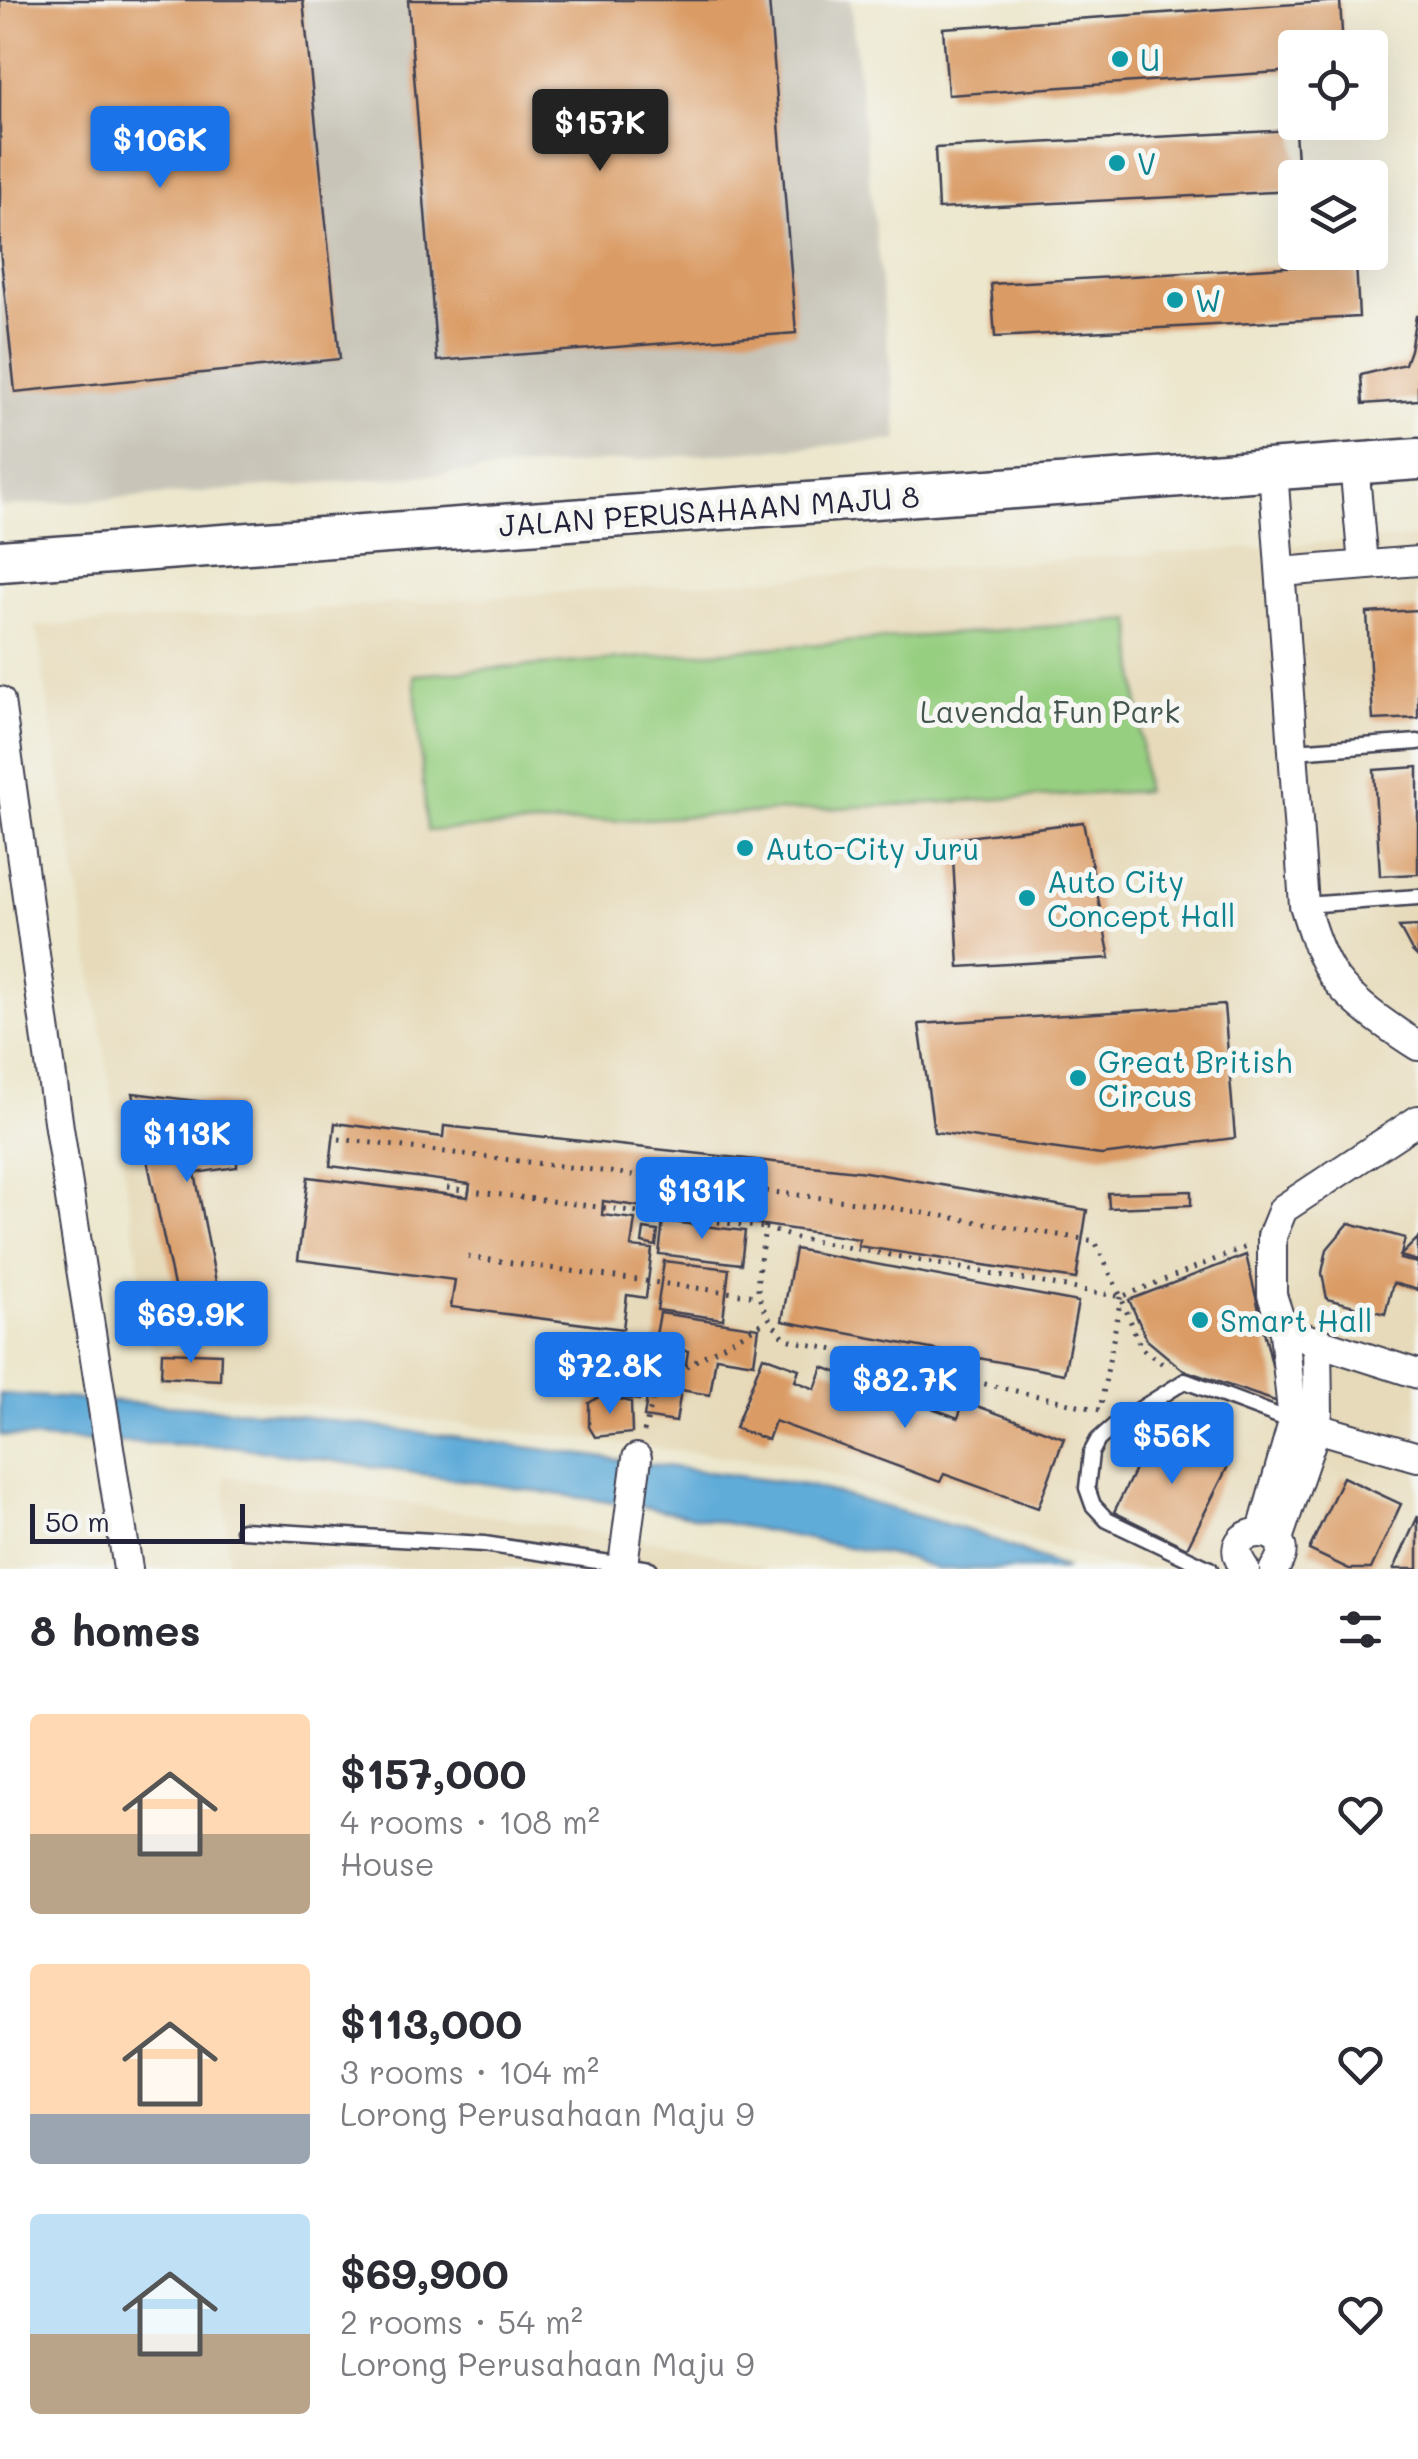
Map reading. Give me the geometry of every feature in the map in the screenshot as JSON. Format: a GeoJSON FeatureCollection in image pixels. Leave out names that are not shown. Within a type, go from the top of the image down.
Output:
{"type":"FeatureCollection","features":[{"type":"Feature","properties":{"kind":"street","name":"JALAN PERUSAHAAN MAJU 8"},"geometry":{"type":"LineString","coordinates":[[0,561],[1418,458]]}},
{"type":"Feature","properties":{"kind":"street"},"geometry":{"type":"LineString","coordinates":[[1354,463],[1363,566]]}},
{"type":"Feature","properties":{"kind":"street"},"geometry":{"type":"LineString","coordinates":[[1273,469],[1304,906],[1331,974],[1372,1015],[1418,1046]]}},
{"type":"Feature","properties":{"kind":"street"},"geometry":{"type":"LineString","coordinates":[[1281,572],[1418,561]]}},
{"type":"Feature","properties":{"kind":"street"},"geometry":{"type":"LineString","coordinates":[[0,702],[58,1128],[128,1569]]}},
{"type":"Feature","properties":{"kind":"street"},"geometry":{"type":"LineString","coordinates":[[1245,1569],[1238,1558],[1240,1544],[1249,1534],[1275,1555],[1304,1425],[1272,1294],[1272,1236],[1284,1209],[1418,1120]]}},
{"type":"Feature","properties":{"kind":"street"},"geometry":{"type":"LineString","coordinates":[[1284,1332],[1418,1374]]}},
{"type":"Feature","properties":{"kind":"street"},"geometry":{"type":"LineString","coordinates":[[1304,1425],[1318,1412],[1316,1342]]}},
{"type":"Feature","properties":{"kind":"street"},"geometry":{"type":"LineString","coordinates":[[1304,1425],[1418,1456]]}},
{"type":"Feature","properties":{"kind":"street"},"geometry":{"type":"LineString","coordinates":[[637,1458],[628,1514],[639,1568]]}},
{"type":"Feature","properties":{"kind":"lane"},"geometry":{"type":"LineString","coordinates":[[1294,751],[1418,742]]}},
{"type":"Feature","properties":{"kind":"lane"},"geometry":{"type":"LineString","coordinates":[[1304,906],[1418,897]]}},
{"type":"Feature","properties":{"kind":"lane"},"geometry":{"type":"LineString","coordinates":[[1210,1569],[1107,1520],[1092,1505],[1088,1470],[1098,1440],[1186,1381],[1304,1425]]}},
{"type":"Feature","properties":{"kind":"lane"},"geometry":{"type":"LineString","coordinates":[[242,1530],[484,1544],[639,1568]]}},
{"type":"Feature","properties":{"kind":"path"},"geometry":{"type":"LineString","coordinates":[[338,1139],[863,1203],[1094,1241],[1141,1348],[1186,1381]]}},
{"type":"Feature","properties":{"kind":"path"},"geometry":{"type":"LineString","coordinates":[[447,1188],[766,1228],[796,1238],[1121,1297],[1272,1236]]}},
{"type":"Feature","properties":{"kind":"path"},"geometry":{"type":"LineString","coordinates":[[766,1228],[756,1296],[768,1320],[786,1339],[1100,1410],[1121,1297]]}},
{"type":"Feature","properties":{"kind":"path"},"geometry":{"type":"LineString","coordinates":[[468,1257],[756,1296]]}},
{"type":"Feature","properties":{"kind":"path"},"geometry":{"type":"LineString","coordinates":[[637,1458],[658,1382],[768,1320]]}},
{"type":"Feature","properties":{"kind":"shaded area"},"geometry":{"type":"Polygon","coordinates":[[[0,0],[850,0],[898,440],[0,507],[0,0]]]}},
{"type":"Feature","properties":{"kind":"shaded area","name":"Auto-City Juru"},"geometry":{"type":"Polygon","coordinates":[[[1418,537],[1418,1569],[1121,1569],[804,1466],[159,1387],[36,627],[1418,537]]]}},
{"type":"Feature","properties":{"kind":"shaded area"},"geometry":{"type":"Polygon","coordinates":[[[224,1476],[680,1545],[770,1569],[229,1569],[224,1476]]]}},
{"type":"Feature","properties":{"kind":"green space","name":"Lavenda Fun Park"},"geometry":{"type":"Polygon","coordinates":[[[1132,620],[1145,791],[427,831],[414,675],[1132,620]]]}},
{"type":"Feature","properties":{"kind":"water"},"geometry":{"type":"Polygon","coordinates":[[[0,1394],[269,1412],[811,1486],[973,1532],[1067,1569],[937,1569],[910,1559],[650,1508],[232,1446],[0,1435],[0,1394]]]}},
{"type":"Feature","properties":{"kind":"building"},"geometry":{"type":"Polygon","coordinates":[[[0,0],[303,0],[340,359],[15,392],[0,250],[0,0]]]}},
{"type":"Feature","properties":{"kind":"building"},"geometry":{"type":"Polygon","coordinates":[[[408,0],[769,0],[796,333],[437,361],[408,0]]]}},
{"type":"Feature","properties":{"kind":"building","name":"U"},"geometry":{"type":"Polygon","coordinates":[[[1340,1],[1342,30],[1278,30],[1278,72],[948,95],[943,28],[1340,1]]]}},
{"type":"Feature","properties":{"kind":"building","name":"V"},"geometry":{"type":"Polygon","coordinates":[[[1278,131],[1278,140],[1296,140],[1297,160],[1278,160],[1278,192],[938,209],[935,148],[1278,131]]]}},
{"type":"Feature","properties":{"kind":"building","name":"W"},"geometry":{"type":"Polygon","coordinates":[[[1278,267],[1356,270],[1359,317],[995,337],[991,284],[1278,267]]]}},
{"type":"Feature","properties":{"kind":"building"},"geometry":{"type":"Polygon","coordinates":[[[1416,316],[1418,400],[1363,404],[1361,375],[1405,364],[1416,316]]]}},
{"type":"Feature","properties":{"kind":"building"},"geometry":{"type":"Polygon","coordinates":[[[1418,610],[1418,718],[1373,720],[1367,613],[1418,610]]]}},
{"type":"Feature","properties":{"kind":"building"},"geometry":{"type":"Polygon","coordinates":[[[1418,767],[1418,874],[1380,876],[1374,770],[1418,767]]]}},
{"type":"Feature","properties":{"kind":"building","name":"Auto City Concept Hall"},"geometry":{"type":"Polygon","coordinates":[[[1083,822],[1110,958],[959,967],[952,839],[1083,822]]]}},
{"type":"Feature","properties":{"kind":"building"},"geometry":{"type":"Polygon","coordinates":[[[1418,926],[1418,957],[1399,927],[1418,926]]]}},
{"type":"Feature","properties":{"kind":"building","name":"Great British Circus"},"geometry":{"type":"Polygon","coordinates":[[[1224,1005],[1235,1138],[1101,1155],[934,1132],[919,1024],[1224,1005]]]}},
{"type":"Feature","properties":{"kind":"building"},"geometry":{"type":"Polygon","coordinates":[[[133,1093],[238,1106],[237,1167],[195,1173],[221,1308],[181,1319],[133,1093]]]}},
{"type":"Feature","properties":{"kind":"building"},"geometry":{"type":"Polygon","coordinates":[[[335,1123],[443,1137],[444,1126],[866,1172],[1087,1210],[1076,1279],[858,1246],[859,1239],[603,1201],[602,1215],[635,1219],[631,1247],[652,1249],[646,1298],[627,1295],[623,1329],[451,1307],[455,1280],[298,1260],[308,1177],[468,1197],[470,1184],[330,1166],[335,1123]]]}},
{"type":"Feature","properties":{"kind":"building"},"geometry":{"type":"Polygon","coordinates":[[[1191,1191],[1191,1205],[1109,1208],[1108,1193],[1191,1191]]]}},
{"type":"Feature","properties":{"kind":"building"},"geometry":{"type":"Polygon","coordinates":[[[663,1221],[745,1231],[741,1264],[659,1254],[663,1221]]]}},
{"type":"Feature","properties":{"kind":"building"},"geometry":{"type":"Polygon","coordinates":[[[1349,1223],[1405,1238],[1400,1259],[1418,1263],[1418,1290],[1393,1283],[1385,1314],[1327,1299],[1322,1273],[1327,1249],[1349,1223]]]}},
{"type":"Feature","properties":{"kind":"building"},"geometry":{"type":"Polygon","coordinates":[[[644,1229],[658,1231],[656,1246],[642,1243],[644,1229]]]}},
{"type":"Feature","properties":{"kind":"building"},"geometry":{"type":"Polygon","coordinates":[[[1418,1238],[1418,1261],[1400,1256],[1418,1238]]]}},
{"type":"Feature","properties":{"kind":"building"},"geometry":{"type":"Polygon","coordinates":[[[795,1249],[1078,1302],[1064,1374],[782,1321],[795,1249]]]}},
{"type":"Feature","properties":{"kind":"building","name":"Smart Hall"},"geometry":{"type":"Polygon","coordinates":[[[1246,1255],[1281,1403],[1183,1370],[1147,1340],[1129,1300],[1246,1255]]]}},
{"type":"Feature","properties":{"kind":"building"},"geometry":{"type":"Polygon","coordinates":[[[664,1261],[729,1269],[723,1319],[657,1310],[664,1261]]]}},
{"type":"Feature","properties":{"kind":"building"},"geometry":{"type":"Polygon","coordinates":[[[660,1313],[759,1328],[754,1363],[716,1357],[710,1395],[681,1390],[676,1422],[644,1417],[653,1359],[686,1364],[688,1351],[654,1346],[660,1313]]]}},
{"type":"Feature","properties":{"kind":"building"},"geometry":{"type":"Polygon","coordinates":[[[588,1350],[646,1358],[640,1400],[582,1392],[588,1350]]]}},
{"type":"Feature","properties":{"kind":"building"},"geometry":{"type":"Polygon","coordinates":[[[162,1352],[221,1354],[220,1380],[161,1377],[162,1352]]]}},
{"type":"Feature","properties":{"kind":"building"},"geometry":{"type":"Polygon","coordinates":[[[763,1356],[799,1369],[795,1381],[815,1389],[823,1367],[958,1418],[964,1401],[1064,1438],[1038,1508],[944,1474],[940,1482],[775,1421],[768,1440],[735,1428],[763,1356]]]}},
{"type":"Feature","properties":{"kind":"building"},"geometry":{"type":"Polygon","coordinates":[[[602,1395],[631,1402],[632,1433],[595,1437],[589,1427],[589,1403],[602,1395]]]}},
{"type":"Feature","properties":{"kind":"building"},"geometry":{"type":"Polygon","coordinates":[[[1157,1425],[1230,1462],[1187,1548],[1114,1512],[1157,1425]]]}},
{"type":"Feature","properties":{"kind":"building"},"geometry":{"type":"Polygon","coordinates":[[[1343,1477],[1401,1504],[1371,1569],[1349,1569],[1309,1550],[1343,1477]]]}},
{"type":"Feature","properties":{"kind":"building"},"geometry":{"type":"Polygon","coordinates":[[[1418,1516],[1418,1569],[1394,1569],[1418,1516]]]}},
{"type":"Feature","properties":{"kind":"place","name":"U"},"geometry":{"type":"Point","coordinates":[1120,59]}},
{"type":"Feature","properties":{"kind":"place","name":"V"},"geometry":{"type":"Point","coordinates":[1117,163]}},
{"type":"Feature","properties":{"kind":"place","name":"W"},"geometry":{"type":"Point","coordinates":[1175,300]}},
{"type":"Feature","properties":{"kind":"place","name":"Auto-City Juru"},"geometry":{"type":"Point","coordinates":[745,848]}},
{"type":"Feature","properties":{"kind":"place","name":"Auto City Concept Hall"},"geometry":{"type":"Point","coordinates":[1027,898]}},
{"type":"Feature","properties":{"kind":"place","name":"Great British Circus"},"geometry":{"type":"Point","coordinates":[1078,1078]}},
{"type":"Feature","properties":{"kind":"place","name":"Smart Hall"},"geometry":{"type":"Point","coordinates":[1200,1320]}}]}
